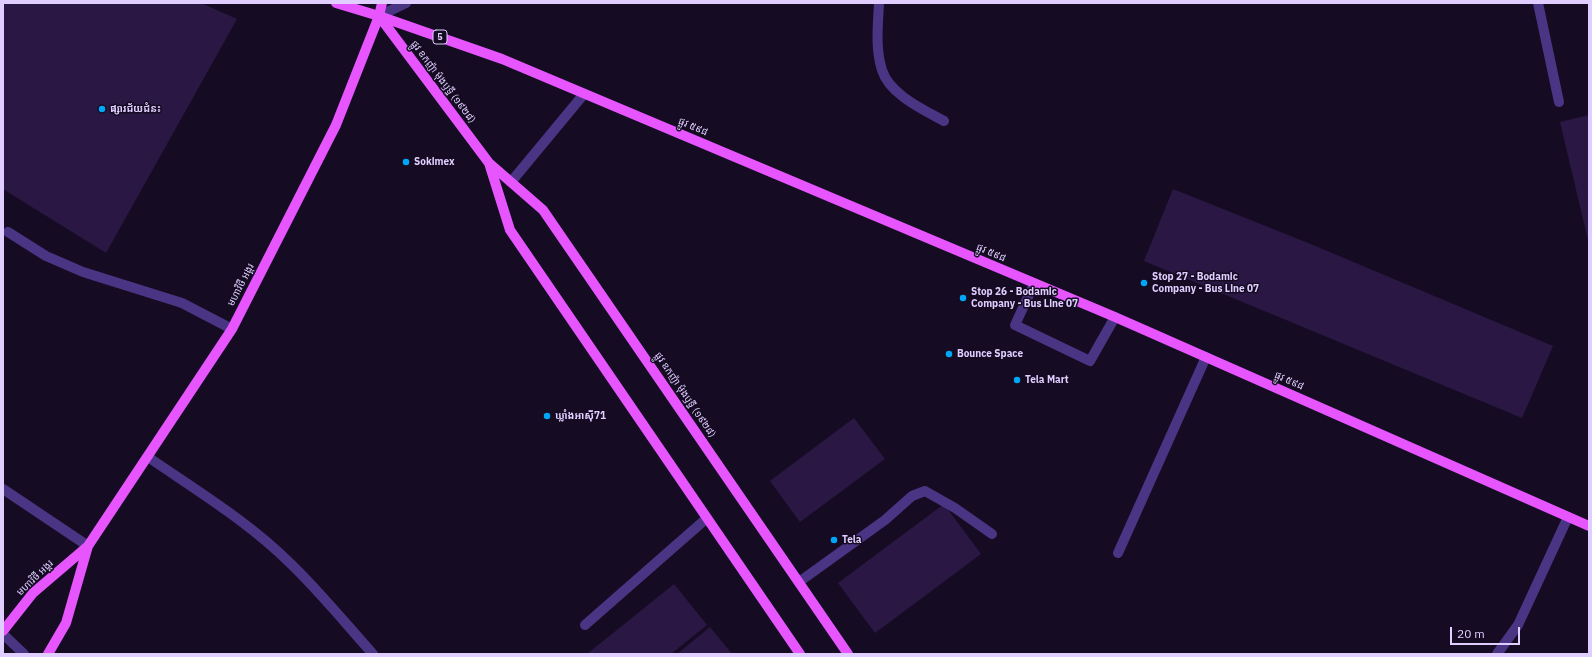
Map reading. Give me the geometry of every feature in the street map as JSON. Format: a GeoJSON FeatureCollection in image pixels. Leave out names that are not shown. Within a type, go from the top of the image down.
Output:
{"type":"FeatureCollection","features":[{"type":"Feature","properties":{"kind":"main road","name":"ផ្លូវ ៥៩៨"},"geometry":{"type":"LineString","coordinates":[[336,3],[379,16],[502,59],[1115,317],[1589,526]]}},
{"type":"Feature","properties":{"kind":"main road","name":"មហាវិថី អង្គរ"},"geometry":{"type":"LineString","coordinates":[[3,632],[33,593],[88,546],[232,329],[336,125],[379,16],[382,3]]}},
{"type":"Feature","properties":{"kind":"main road","name":"ផ្លូវ ឧកញ៉ា ម៉ុងឫទ្ធី (១៩២៨)"},"geometry":{"type":"LineString","coordinates":[[379,16],[489,163],[543,210],[848,654]]}},
{"type":"Feature","properties":{"kind":"main road","name":"ផ្លូវ ឧកញ៉ា ម៉ុងឫទ្ធី (១៩២៨)"},"geometry":{"type":"LineString","coordinates":[[489,163],[510,230],[800,654]]}},
{"type":"Feature","properties":{"kind":"main road","name":"មហាវិថី អង្គរ"},"geometry":{"type":"LineString","coordinates":[[48,654],[66,623],[88,546]]}},
{"type":"Feature","properties":{"kind":"street"},"geometry":{"type":"LineString","coordinates":[[379,16],[406,3]]}},
{"type":"Feature","properties":{"kind":"street"},"geometry":{"type":"LineString","coordinates":[[880,3],[877,40],[882,71],[894,89],[917,107],[944,121]]}},
{"type":"Feature","properties":{"kind":"street"},"geometry":{"type":"LineString","coordinates":[[1538,3],[1559,102]]}},
{"type":"Feature","properties":{"kind":"street"},"geometry":{"type":"LineString","coordinates":[[511,182],[584,94]]}},
{"type":"Feature","properties":{"kind":"street"},"geometry":{"type":"LineString","coordinates":[[8,232],[46,256],[83,272],[182,303],[232,329]]}},
{"type":"Feature","properties":{"kind":"street"},"geometry":{"type":"LineString","coordinates":[[1034,284],[1015,325],[1090,362],[1115,317]]}},
{"type":"Feature","properties":{"kind":"street"},"geometry":{"type":"LineString","coordinates":[[1118,553],[1206,357]]}},
{"type":"Feature","properties":{"kind":"street"},"geometry":{"type":"LineString","coordinates":[[148,457],[215,503],[266,541],[291,564],[373,654]]}},
{"type":"Feature","properties":{"kind":"street"},"geometry":{"type":"LineString","coordinates":[[3,489],[88,546]]}},
{"type":"Feature","properties":{"kind":"street"},"geometry":{"type":"LineString","coordinates":[[799,582],[885,520],[912,496],[925,491],[955,508],[992,534]]}},
{"type":"Feature","properties":{"kind":"street"},"geometry":{"type":"LineString","coordinates":[[1497,654],[1518,625],[1568,517]]}},
{"type":"Feature","properties":{"kind":"street"},"geometry":{"type":"LineString","coordinates":[[585,625],[707,518]]}},
{"type":"Feature","properties":{"kind":"street"},"geometry":{"type":"LineString","coordinates":[[3,632],[24,654]]}},
{"type":"Feature","properties":{"kind":"building","name":"ផ្សារជ័យជំនះ"},"geometry":{"type":"Polygon","coordinates":[[[5,3],[201,3],[237,19],[106,253],[3,189],[3,7],[5,3]]]}},
{"type":"Feature","properties":{"kind":"building"},"geometry":{"type":"Polygon","coordinates":[[[1589,115],[1589,240],[1588,240],[1560,122],[1589,115]]]}},
{"type":"Feature","properties":{"kind":"building"},"geometry":{"type":"Polygon","coordinates":[[[1173,189],[1313,245],[1553,346],[1522,418],[1144,261],[1173,189]]]}},
{"type":"Feature","properties":{"kind":"building"},"geometry":{"type":"Polygon","coordinates":[[[854,418],[885,459],[800,522],[770,481],[854,418]]]}},
{"type":"Feature","properties":{"kind":"building"},"geometry":{"type":"Polygon","coordinates":[[[944,504],[981,554],[875,633],[838,583],[944,504]]]}},
{"type":"Feature","properties":{"kind":"building"},"geometry":{"type":"Polygon","coordinates":[[[674,584],[707,625],[671,654],[587,654],[674,584]]]}},
{"type":"Feature","properties":{"kind":"building"},"geometry":{"type":"Polygon","coordinates":[[[710,627],[732,654],[677,654],[710,627]]]}},
{"type":"Feature","properties":{"kind":"place","name":"ផ្សារជ័យជំនះ"},"geometry":{"type":"Point","coordinates":[102,109]}},
{"type":"Feature","properties":{"kind":"place","name":"Sokimex"},"geometry":{"type":"Point","coordinates":[406,162]}},
{"type":"Feature","properties":{"kind":"place","name":"Stop 27 - Bodamic Company - Bus Line 07"},"geometry":{"type":"Point","coordinates":[1144,283]}},
{"type":"Feature","properties":{"kind":"place","name":"Stop 26 - Bodamic Company - Bus Line 07"},"geometry":{"type":"Point","coordinates":[963,298]}},
{"type":"Feature","properties":{"kind":"place","name":"Bounce Space"},"geometry":{"type":"Point","coordinates":[949,354]}},
{"type":"Feature","properties":{"kind":"place","name":"Tela Mart"},"geometry":{"type":"Point","coordinates":[1017,380]}},
{"type":"Feature","properties":{"kind":"place","name":"ឃ្លាំងអាសុី71"},"geometry":{"type":"Point","coordinates":[547,416]}},
{"type":"Feature","properties":{"kind":"place","name":"Tela"},"geometry":{"type":"Point","coordinates":[834,540]}}]}
